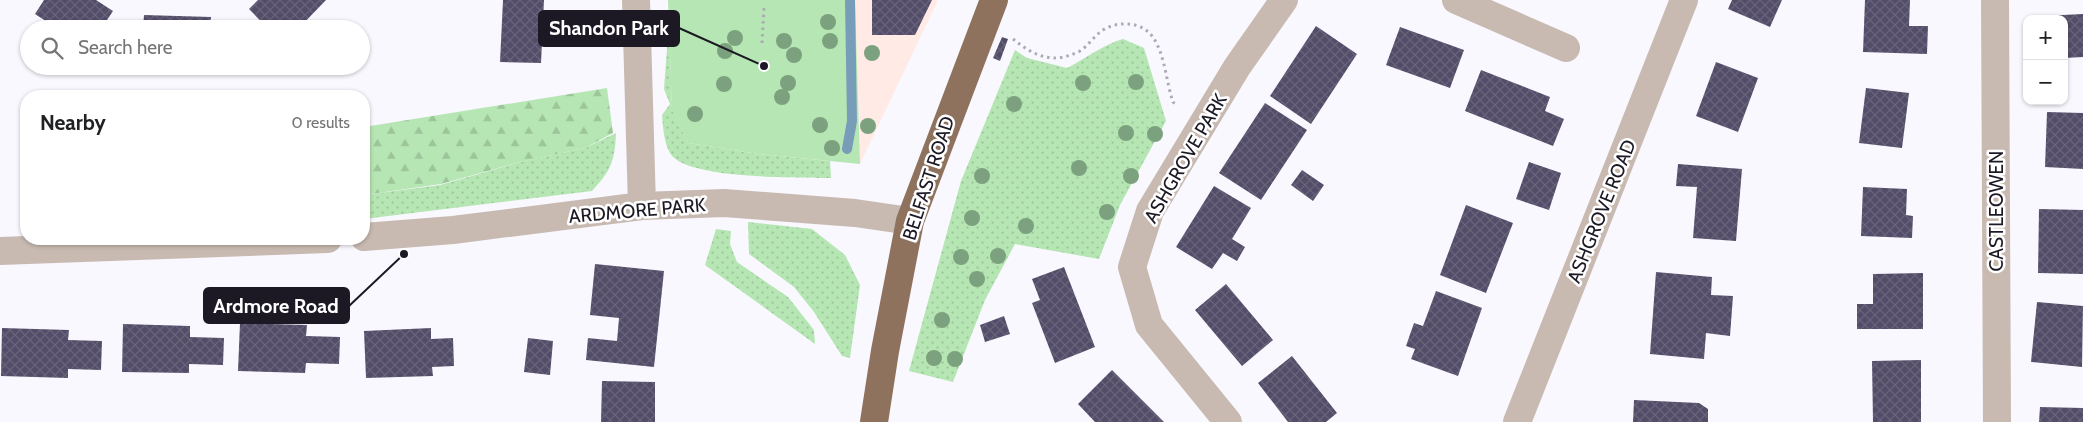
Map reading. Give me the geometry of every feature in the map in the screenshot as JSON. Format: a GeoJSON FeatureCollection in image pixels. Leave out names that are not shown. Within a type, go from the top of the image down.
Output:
{"type":"FeatureCollection","features":[{"type":"Feature","properties":{"kind":"highway","name":"BELFAST ROAD"},"geometry":{"type":"LineString","coordinates":[[874,422],[885,351],[910,221],[994,0]]}},
{"type":"Feature","properties":{"kind":"street"},"geometry":{"type":"LineString","coordinates":[[636,0],[642,206]]}},
{"type":"Feature","properties":{"kind":"street","name":"ASHGROVE PARK"},"geometry":{"type":"LineString","coordinates":[[1228,422],[1149,325],[1132,267],[1150,211],[1237,67],[1284,0]]}},
{"type":"Feature","properties":{"kind":"street"},"geometry":{"type":"LineString","coordinates":[[1456,0],[1566,48]]}},
{"type":"Feature","properties":{"kind":"street","name":"ASHGROVE ROAD"},"geometry":{"type":"LineString","coordinates":[[1517,422],[1684,0]]}},
{"type":"Feature","properties":{"kind":"street","name":"CASTLEOWEN"},"geometry":{"type":"LineString","coordinates":[[1995,0],[1997,422]]}},
{"type":"Feature","properties":{"kind":"street","name":"ARDMORE PARK"},"geometry":{"type":"LineString","coordinates":[[370,237],[453,230],[642,206],[752,204],[856,212],[910,221]]}},
{"type":"Feature","properties":{"kind":"street"},"geometry":{"type":"LineString","coordinates":[[0,251],[164,245]]}},
{"type":"Feature","properties":{"kind":"path"},"geometry":{"type":"LineString","coordinates":[[762,43],[764,8]]}},
{"type":"Feature","properties":{"kind":"path"},"geometry":{"type":"LineString","coordinates":[[1007,35],[1032,55],[1059,58],[1080,50],[1102,30],[1119,24],[1135,25],[1152,35],[1161,56],[1173,102],[1183,111]]}},
{"type":"Feature","properties":{"kind":"shaded area"},"geometry":{"type":"Polygon","coordinates":[[[855,0],[938,0],[860,164],[855,0]]]}},
{"type":"Feature","properties":{"kind":"green space"},"geometry":{"type":"Polygon","coordinates":[[[668,0],[855,0],[860,164],[759,154],[688,143],[672,110],[668,0]]]}},
{"type":"Feature","properties":{"kind":"green space"},"geometry":{"type":"Polygon","coordinates":[[[669,22],[672,109],[688,143],[759,154],[830,161],[831,178],[770,177],[719,173],[680,162],[670,153],[665,140],[662,115],[670,104],[664,89],[669,22]]]}},
{"type":"Feature","properties":{"kind":"green space"},"geometry":{"type":"Polygon","coordinates":[[[1123,39],[1144,48],[1166,121],[1120,205],[1099,259],[1015,244],[985,300],[953,382],[909,371],[961,181],[1015,50],[1027,58],[1067,68],[1101,48],[1123,39]]]}},
{"type":"Feature","properties":{"kind":"green space"},"geometry":{"type":"Polygon","coordinates":[[[607,88],[613,133],[585,148],[520,162],[441,184],[370,194],[370,126],[607,88]]]}},
{"type":"Feature","properties":{"kind":"green space"},"geometry":{"type":"Polygon","coordinates":[[[616,133],[611,165],[592,191],[370,218],[370,194],[440,185],[520,162],[585,148],[616,133]]]}},
{"type":"Feature","properties":{"kind":"green space"},"geometry":{"type":"Polygon","coordinates":[[[748,222],[812,229],[845,255],[860,285],[850,358],[842,356],[814,312],[794,287],[749,254],[748,222]]]}},
{"type":"Feature","properties":{"kind":"green space"},"geometry":{"type":"Polygon","coordinates":[[[716,229],[731,231],[730,244],[737,262],[788,297],[814,330],[815,344],[705,265],[716,229]]]}},
{"type":"Feature","properties":{"kind":"building"},"geometry":{"type":"Polygon","coordinates":[[[44,0],[96,0],[113,11],[107,20],[44,20],[35,14],[44,0]]]}},
{"type":"Feature","properties":{"kind":"building"},"geometry":{"type":"Polygon","coordinates":[[[258,0],[326,0],[307,20],[259,20],[249,9],[258,0]]]}},
{"type":"Feature","properties":{"kind":"building"},"geometry":{"type":"Polygon","coordinates":[[[503,0],[544,0],[541,63],[500,62],[503,0]]]}},
{"type":"Feature","properties":{"kind":"building"},"geometry":{"type":"Polygon","coordinates":[[[872,0],[932,0],[915,35],[872,35],[872,0]]]}},
{"type":"Feature","properties":{"kind":"building"},"geometry":{"type":"Polygon","coordinates":[[[1732,0],[1782,0],[1770,27],[1728,9],[1732,0]]]}},
{"type":"Feature","properties":{"kind":"building"},"geometry":{"type":"Polygon","coordinates":[[[1865,0],[1910,0],[1909,26],[1928,26],[1927,54],[1863,52],[1865,0]]]}},
{"type":"Feature","properties":{"kind":"building"},"geometry":{"type":"Polygon","coordinates":[[[2083,14],[2083,57],[2068,58],[2068,15],[2062,15],[2083,14]]]}},
{"type":"Feature","properties":{"kind":"building"},"geometry":{"type":"Polygon","coordinates":[[[144,15],[211,17],[211,20],[144,20],[144,15]]]}},
{"type":"Feature","properties":{"kind":"building"},"geometry":{"type":"Polygon","coordinates":[[[1316,26],[1357,54],[1311,124],[1270,96],[1316,26]]]}},
{"type":"Feature","properties":{"kind":"building"},"geometry":{"type":"Polygon","coordinates":[[[1400,27],[1464,50],[1450,88],[1386,65],[1400,27]]]}},
{"type":"Feature","properties":{"kind":"building"},"geometry":{"type":"Polygon","coordinates":[[[1002,37],[1008,39],[1000,61],[993,58],[1002,37]]]}},
{"type":"Feature","properties":{"kind":"building"},"geometry":{"type":"Polygon","coordinates":[[[1716,62],[1758,78],[1738,132],[1696,116],[1716,62]]]}},
{"type":"Feature","properties":{"kind":"building"},"geometry":{"type":"Polygon","coordinates":[[[1481,70],[1550,97],[1545,111],[1564,119],[1553,146],[1465,111],[1481,70]]]}},
{"type":"Feature","properties":{"kind":"building"},"geometry":{"type":"Polygon","coordinates":[[[1866,88],[1909,93],[1902,148],[1859,143],[1866,88]]]}},
{"type":"Feature","properties":{"kind":"building"},"geometry":{"type":"Polygon","coordinates":[[[1265,103],[1307,130],[1261,200],[1219,173],[1265,103]]]}},
{"type":"Feature","properties":{"kind":"building"},"geometry":{"type":"Polygon","coordinates":[[[2047,112],[2083,113],[2083,169],[2045,167],[2047,112]]]}},
{"type":"Feature","properties":{"kind":"building"},"geometry":{"type":"Polygon","coordinates":[[[1529,162],[1561,173],[1549,210],[1516,199],[1529,162]]]}},
{"type":"Feature","properties":{"kind":"building"},"geometry":{"type":"Polygon","coordinates":[[[1678,164],[1742,169],[1736,241],[1693,238],[1697,187],[1676,186],[1678,164]]]}},
{"type":"Feature","properties":{"kind":"building"},"geometry":{"type":"Polygon","coordinates":[[[1302,170],[1324,185],[1313,201],[1291,185],[1302,170]]]}},
{"type":"Feature","properties":{"kind":"building"},"geometry":{"type":"Polygon","coordinates":[[[1214,186],[1251,208],[1232,239],[1245,247],[1237,261],[1223,253],[1212,269],[1176,247],[1214,186]]]}},
{"type":"Feature","properties":{"kind":"building"},"geometry":{"type":"Polygon","coordinates":[[[1863,187],[1907,189],[1906,215],[1913,216],[1912,238],[1861,236],[1863,187]]]}},
{"type":"Feature","properties":{"kind":"building"},"geometry":{"type":"Polygon","coordinates":[[[1466,205],[1513,223],[1486,293],[1440,275],[1466,205]]]}},
{"type":"Feature","properties":{"kind":"building"},"geometry":{"type":"Polygon","coordinates":[[[2039,209],[2083,210],[2083,274],[2038,273],[2039,209]]]}},
{"type":"Feature","properties":{"kind":"building"},"geometry":{"type":"Polygon","coordinates":[[[595,264],[664,271],[654,367],[586,360],[588,338],[617,341],[619,318],[590,315],[595,264]]]}},
{"type":"Feature","properties":{"kind":"building"},"geometry":{"type":"Polygon","coordinates":[[[1064,267],[1095,347],[1055,363],[1032,303],[1040,300],[1032,279],[1064,267]]]}},
{"type":"Feature","properties":{"kind":"building"},"geometry":{"type":"Polygon","coordinates":[[[1656,272],[1712,277],[1711,295],[1733,296],[1730,336],[1706,333],[1704,359],[1650,354],[1656,272]]]}},
{"type":"Feature","properties":{"kind":"building"},"geometry":{"type":"Polygon","coordinates":[[[1923,273],[1923,329],[1857,329],[1857,304],[1873,304],[1873,274],[1923,273]]]}},
{"type":"Feature","properties":{"kind":"building"},"geometry":{"type":"Polygon","coordinates":[[[1226,284],[1273,340],[1242,366],[1195,310],[1226,284]]]}},
{"type":"Feature","properties":{"kind":"building"},"geometry":{"type":"Polygon","coordinates":[[[1436,291],[1482,308],[1458,376],[1411,359],[1415,349],[1406,346],[1414,323],[1423,326],[1436,291]]]}},
{"type":"Feature","properties":{"kind":"building"},"geometry":{"type":"Polygon","coordinates":[[[2037,302],[2083,306],[2082,367],[2031,362],[2037,302]]]}},
{"type":"Feature","properties":{"kind":"building"},"geometry":{"type":"Polygon","coordinates":[[[1004,316],[1010,334],[985,342],[980,325],[1004,316]]]}},
{"type":"Feature","properties":{"kind":"building"},"geometry":{"type":"Polygon","coordinates":[[[240,323],[307,325],[306,336],[340,337],[339,364],[306,363],[305,373],[238,371],[240,323]]]}},
{"type":"Feature","properties":{"kind":"building"},"geometry":{"type":"Polygon","coordinates":[[[123,324],[190,326],[190,337],[224,338],[223,365],[189,364],[189,373],[122,372],[123,324]]]}},
{"type":"Feature","properties":{"kind":"building"},"geometry":{"type":"Polygon","coordinates":[[[2,328],[69,330],[68,340],[102,341],[101,370],[68,369],[68,378],[1,376],[2,328]]]}},
{"type":"Feature","properties":{"kind":"building"},"geometry":{"type":"Polygon","coordinates":[[[431,328],[431,339],[453,338],[454,366],[432,367],[433,376],[366,378],[364,331],[431,328]]]}},
{"type":"Feature","properties":{"kind":"building"},"geometry":{"type":"Polygon","coordinates":[[[528,338],[553,341],[550,375],[524,372],[528,338]]]}},
{"type":"Feature","properties":{"kind":"building"},"geometry":{"type":"Polygon","coordinates":[[[1292,356],[1337,413],[1326,422],[1288,422],[1258,383],[1292,356]]]}},
{"type":"Feature","properties":{"kind":"building"},"geometry":{"type":"Polygon","coordinates":[[[1921,360],[1921,422],[1873,422],[1872,361],[1921,360]]]}},
{"type":"Feature","properties":{"kind":"building"},"geometry":{"type":"Polygon","coordinates":[[[1112,370],[1164,422],[1095,422],[1078,404],[1112,370]]]}},
{"type":"Feature","properties":{"kind":"building"},"geometry":{"type":"Polygon","coordinates":[[[602,381],[655,382],[655,422],[601,422],[602,381]]]}},
{"type":"Feature","properties":{"kind":"building"},"geometry":{"type":"Polygon","coordinates":[[[1634,400],[1699,403],[1708,409],[1708,422],[1633,422],[1634,400]]]}},
{"type":"Feature","properties":{"kind":"building"},"geometry":{"type":"Polygon","coordinates":[[[2040,407],[2083,408],[2083,422],[2039,422],[2040,407]]]}},
{"type":"Feature","properties":{"kind":"waterway"},"geometry":{"type":"LineString","coordinates":[[847,149],[852,121],[850,0]]}},
{"type":"Feature","properties":{"kind":"place","name":"Shandon Park"},"geometry":{"type":"Point","coordinates":[764,66]}},
{"type":"Feature","properties":{"kind":"place","name":"Ardmore Road"},"geometry":{"type":"Point","coordinates":[404,254]}}]}
